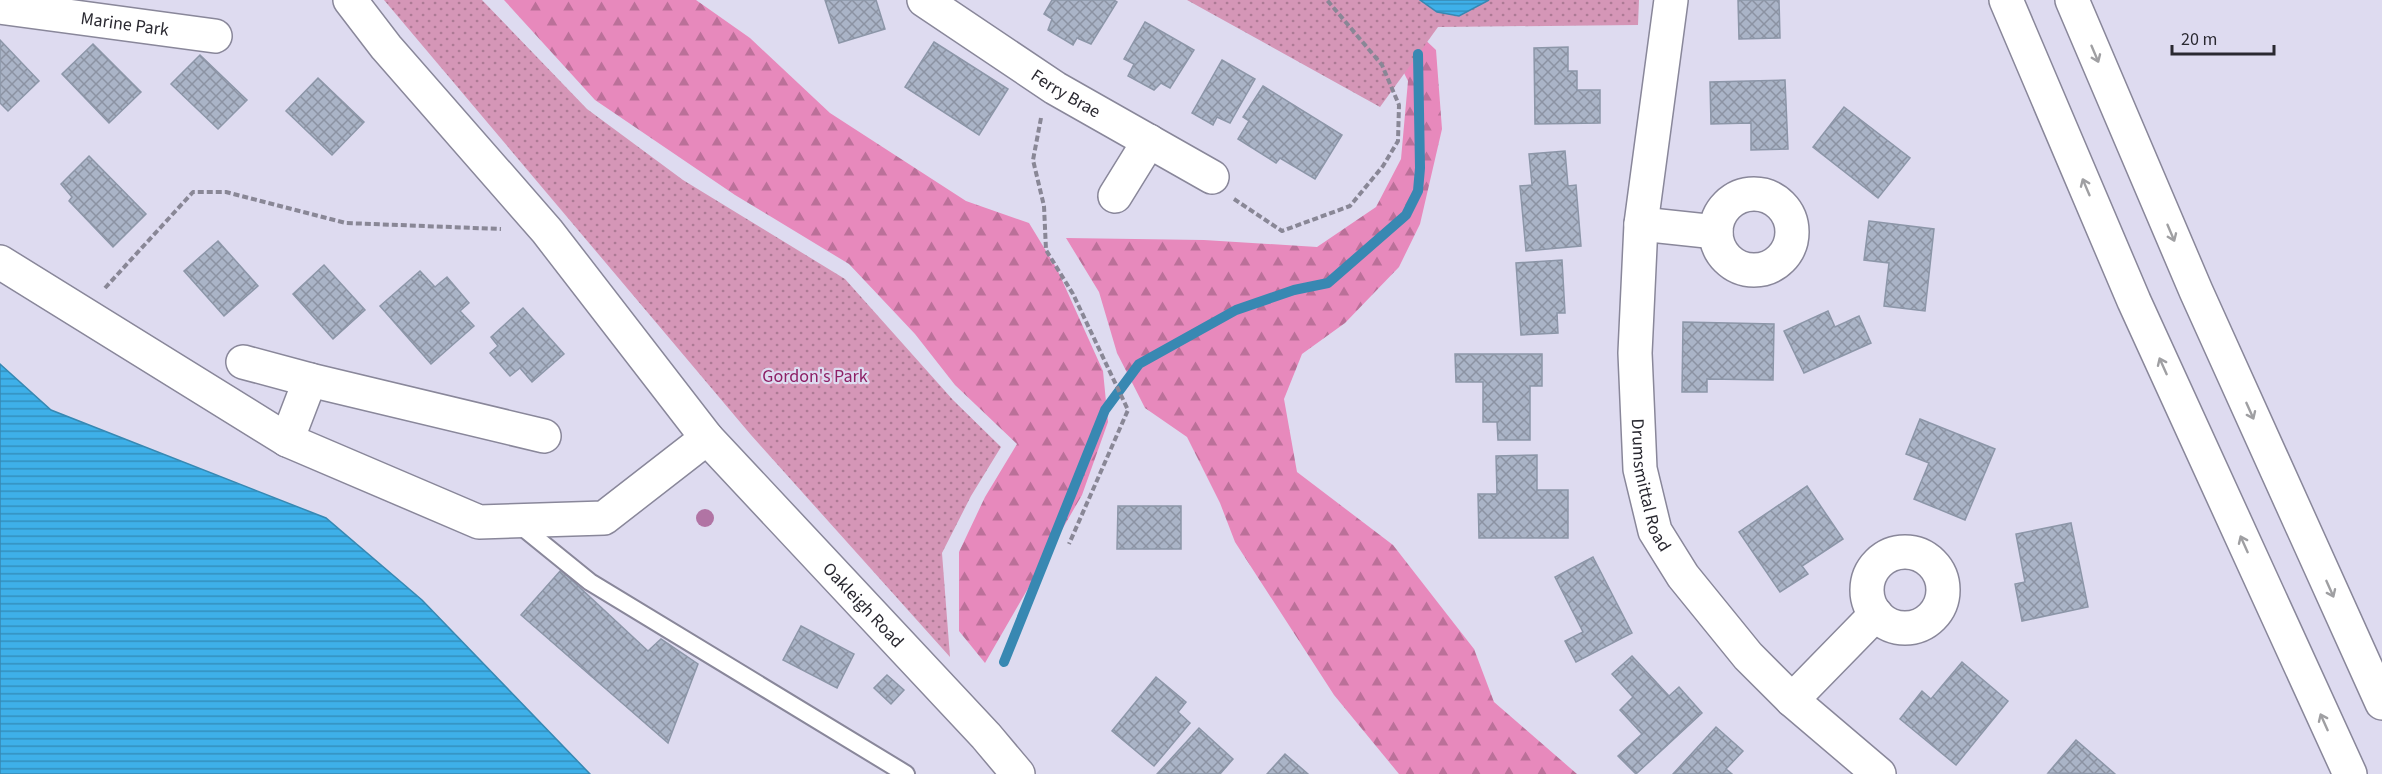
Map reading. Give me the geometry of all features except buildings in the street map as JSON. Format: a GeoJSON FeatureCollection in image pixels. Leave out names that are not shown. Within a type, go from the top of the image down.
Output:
{"type":"FeatureCollection","features":[{"type":"Feature","properties":{"kind":"main road","name":"Oakleigh Road"},"geometry":{"type":"LineString","coordinates":[[350,0],[386,47],[547,231],[707,438],[986,736],[1018,774]]}},
{"type":"Feature","properties":{"kind":"main road","name":"Ferry Brae"},"geometry":{"type":"LineString","coordinates":[[924,0],[1055,88],[1212,177]]}},
{"type":"Feature","properties":{"kind":"main road","name":"Drumsmittal Road"},"geometry":{"type":"LineString","coordinates":[[1671,0],[1641,224],[1635,353],[1640,469],[1655,531],[1690,585],[1748,656],[1792,699],[1880,774]]}},
{"type":"Feature","properties":{"kind":"main road"},"geometry":{"type":"LineString","coordinates":[[2006,0],[2134,301],[2350,774]]}},
{"type":"Feature","properties":{"kind":"main road"},"geometry":{"type":"LineString","coordinates":[[2072,0],[2196,291],[2371,667],[2382,703]]}},
{"type":"Feature","properties":{"kind":"main road","name":"Marine Park"},"geometry":{"type":"LineString","coordinates":[[0,7],[215,36]]}},
{"type":"Feature","properties":{"kind":"main road"},"geometry":{"type":"LineString","coordinates":[[1115,196],[1149,141]]}},
{"type":"Feature","properties":{"kind":"main road"},"geometry":{"type":"LineString","coordinates":[[1641,224],[1716,232]]}},
{"type":"Feature","properties":{"kind":"main road"},"geometry":{"type":"LineString","coordinates":[[0,262],[287,440],[479,522],[604,519],[707,438]]}},
{"type":"Feature","properties":{"kind":"main road"},"geometry":{"type":"LineString","coordinates":[[243,362],[544,436]]}},
{"type":"Feature","properties":{"kind":"main road"},"geometry":{"type":"LineString","coordinates":[[287,440],[309,380]]}},
{"type":"Feature","properties":{"kind":"main road"},"geometry":{"type":"LineString","coordinates":[[1792,699],[1876,615]]}},
{"type":"Feature","properties":{"kind":"lane"},"geometry":{"type":"LineString","coordinates":[[515,521],[595,585],[906,774]]}},
{"type":"Feature","properties":{"kind":"path"},"geometry":{"type":"LineString","coordinates":[[1212,177],[1212,184],[1281,231],[1350,206],[1383,166],[1398,141],[1399,105],[1394,87],[1370,48],[1327,0]]}},
{"type":"Feature","properties":{"kind":"path"},"geometry":{"type":"LineString","coordinates":[[1055,88],[1039,123],[1033,160],[1044,206],[1046,250],[1073,294],[1128,410],[1069,544]]}},
{"type":"Feature","properties":{"kind":"path"},"geometry":{"type":"LineString","coordinates":[[82,313],[193,192],[226,192],[346,223],[547,231]]}},
{"type":"Feature","properties":{"kind":"green space","name":"Gordon's Park"},"geometry":{"type":"Polygon","coordinates":[[[384,0],[482,0],[587,109],[683,180],[845,279],[953,400],[1001,447],[971,496],[942,553],[950,657],[751,435],[384,0]]]}},
{"type":"Feature","properties":{"kind":"green space"},"geometry":{"type":"Polygon","coordinates":[[[504,0],[696,0],[750,38],[830,113],[966,201],[1029,223],[1057,269],[1103,371],[1108,422],[1082,495],[985,663],[959,631],[959,552],[985,497],[1017,444],[955,385],[915,334],[849,264],[735,195],[595,100],[504,0]]]}},
{"type":"Feature","properties":{"kind":"green space"},"geometry":{"type":"Polygon","coordinates":[[[1187,0],[1639,0],[1638,25],[1438,27],[1380,107],[1187,0]]]}},
{"type":"Feature","properties":{"kind":"green space"},"geometry":{"type":"Polygon","coordinates":[[[1383,0],[1436,50],[1442,129],[1420,224],[1399,267],[1345,323],[1302,354],[1284,399],[1297,472],[1393,545],[1474,649],[1494,702],[1577,774],[1399,774],[1334,695],[1235,542],[1220,503],[1187,437],[1145,408],[1117,353],[1099,292],[1066,238],[1204,240],[1317,247],[1376,207],[1401,159],[1408,81],[1392,49],[1383,0]]]}},
{"type":"Feature","properties":{"kind":"water"},"geometry":{"type":"Polygon","coordinates":[[[1420,0],[1489,0],[1459,16],[1437,12],[1420,0]]]}},
{"type":"Feature","properties":{"kind":"water"},"geometry":{"type":"Polygon","coordinates":[[[0,364],[51,410],[326,518],[422,600],[590,774],[0,774],[0,364]]]}},
{"type":"Feature","properties":{"kind":"waterway"},"geometry":{"type":"LineString","coordinates":[[1004,662],[1105,410],[1139,364],[1236,310],[1294,290],[1328,283],[1406,215],[1418,191],[1420,168],[1418,54]]}}]}
